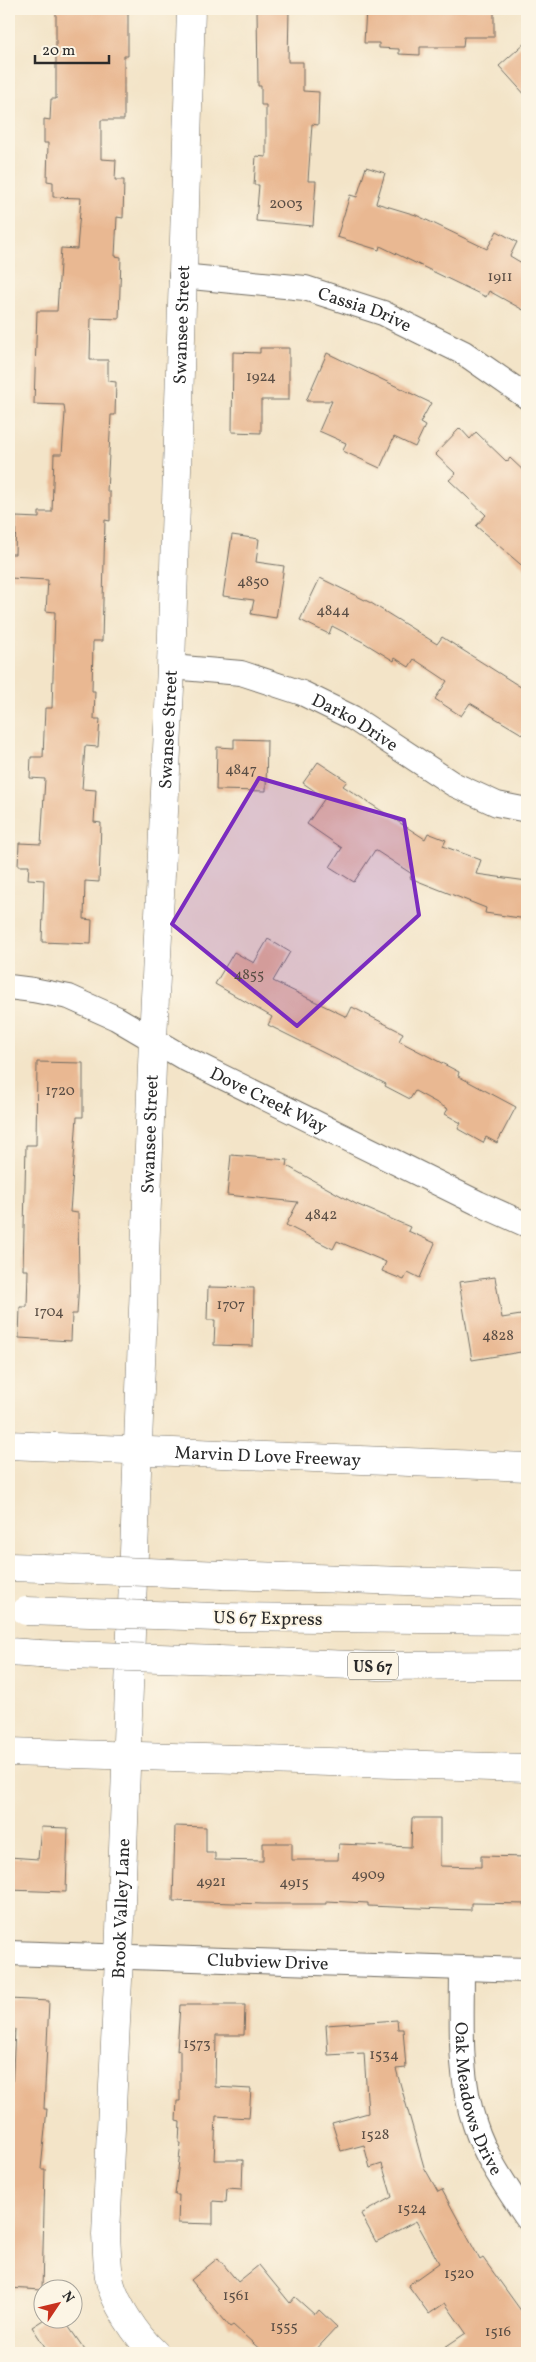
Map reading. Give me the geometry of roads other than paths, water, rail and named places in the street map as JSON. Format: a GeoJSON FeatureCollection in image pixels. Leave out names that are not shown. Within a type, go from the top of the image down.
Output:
{"type":"FeatureCollection","features":[{"type":"Feature","properties":{"kind":"main road","name":"Swansee Street"},"geometry":{"type":"LineString","coordinates":[[137,1450],[152,1038],[170,667],[191,9]]}},
{"type":"Feature","properties":{"kind":"main road","name":"Marvin D Love Freeway"},"geometry":{"type":"LineString","coordinates":[[9,1445],[527,1467]]}},
{"type":"Feature","properties":{"kind":"main road","name":"Brook Valley Lane"},"geometry":{"type":"LineString","coordinates":[[137,1450],[119,1958],[106,2235],[109,2279],[118,2302],[135,2331],[154,2353]]}},
{"type":"Feature","properties":{"kind":"main road"},"geometry":{"type":"LineString","coordinates":[[9,1567],[527,1585]]}},
{"type":"Feature","properties":{"kind":"main road","name":"US 67 Express"},"geometry":{"type":"LineString","coordinates":[[18,1611],[217,1617],[527,1620]]}},
{"type":"Feature","properties":{"kind":"main road","name":"US 67"},"geometry":{"type":"LineString","coordinates":[[9,1652],[378,1666],[527,1665]]}},
{"type":"Feature","properties":{"kind":"main road"},"geometry":{"type":"LineString","coordinates":[[9,1752],[527,1768]]}},
{"type":"Feature","properties":{"kind":"street","name":"Cassia Drive"},"geometry":{"type":"LineString","coordinates":[[181,276],[305,288],[383,313],[464,354],[527,397]]}},
{"type":"Feature","properties":{"kind":"street","name":"Darko Drive"},"geometry":{"type":"LineString","coordinates":[[170,667],[241,673],[302,694],[353,718],[453,784],[497,804],[527,810]]}},
{"type":"Feature","properties":{"kind":"street","name":"Dove Creek Way"},"geometry":{"type":"LineString","coordinates":[[9,988],[33,990],[69,998],[116,1018],[186,1059],[478,1203],[527,1224]]}},
{"type":"Feature","properties":{"kind":"street","name":"Clubview Drive"},"geometry":{"type":"LineString","coordinates":[[9,1953],[527,1970]]}},
{"type":"Feature","properties":{"kind":"street","name":"Oak Meadows Drive"},"geometry":{"type":"LineString","coordinates":[[462,1969],[462,2062],[474,2125],[496,2172],[527,2218]]}}]}
